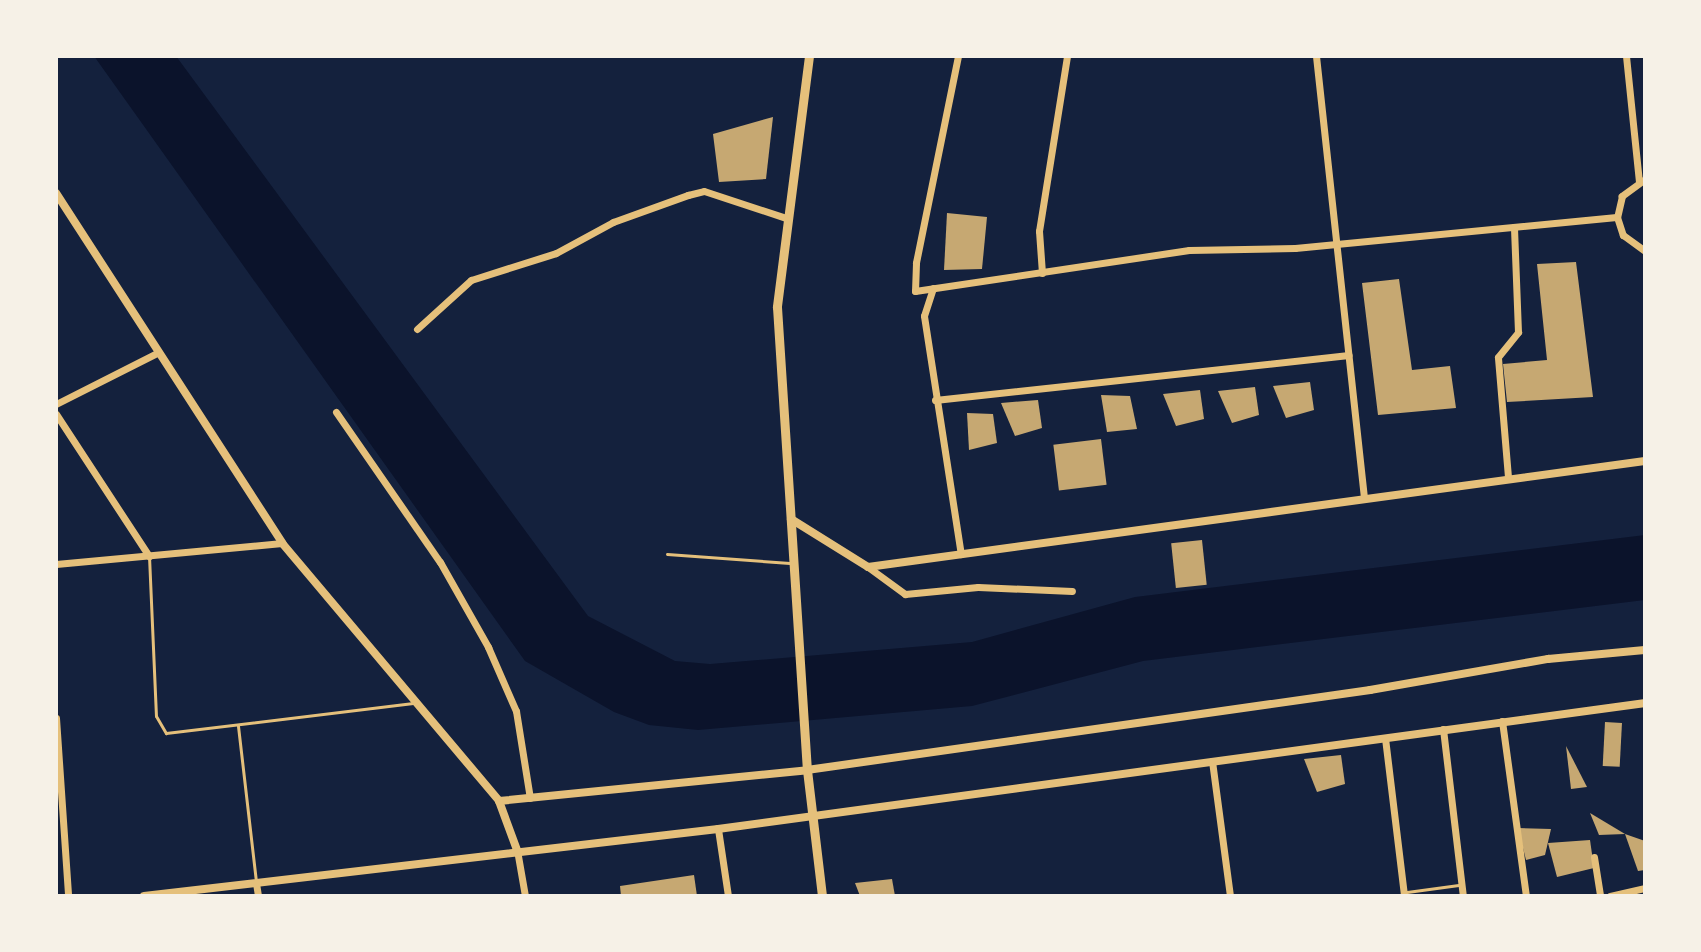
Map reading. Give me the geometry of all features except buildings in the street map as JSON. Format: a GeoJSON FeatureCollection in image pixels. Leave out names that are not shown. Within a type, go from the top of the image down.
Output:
{"type":"FeatureCollection","features":[{"type":"Feature","properties":{"kind":"main road"},"geometry":{"type":"LineString","coordinates":[[809,56],[777,307],[807,770],[822,896]]}},
{"type":"Feature","properties":{"kind":"street"},"geometry":{"type":"LineString","coordinates":[[958,56],[916,263],[915,291],[1189,250],[1336,243],[1617,217]]}},
{"type":"Feature","properties":{"kind":"street"},"geometry":{"type":"LineString","coordinates":[[1042,273],[1039,231],[1067,56]]}},
{"type":"Feature","properties":{"kind":"street"},"geometry":{"type":"LineString","coordinates":[[1316,56],[1364,497]]}},
{"type":"Feature","properties":{"kind":"street"},"geometry":{"type":"LineString","coordinates":[[1626,56],[1642,180],[1622,196],[1617,217],[1623,235],[1645,251]]}},
{"type":"Feature","properties":{"kind":"street"},"geometry":{"type":"LineString","coordinates":[[417,329],[471,280],[556,253],[613,222],[688,195],[704,191],[786,218]]}},
{"type":"Feature","properties":{"kind":"street"},"geometry":{"type":"LineString","coordinates":[[56,193],[282,543],[499,801],[517,850],[525,896]]}},
{"type":"Feature","properties":{"kind":"street"},"geometry":{"type":"LineString","coordinates":[[1508,477],[1498,357],[1518,332],[1514,227]]}},
{"type":"Feature","properties":{"kind":"street"},"geometry":{"type":"LineString","coordinates":[[933,288],[924,316],[961,554]]}},
{"type":"Feature","properties":{"kind":"street"},"geometry":{"type":"LineString","coordinates":[[56,404],[159,352]]}},
{"type":"Feature","properties":{"kind":"street"},"geometry":{"type":"LineString","coordinates":[[935,400],[1349,355]]}},
{"type":"Feature","properties":{"kind":"street"},"geometry":{"type":"LineString","coordinates":[[336,412],[440,562],[488,647],[516,711],[530,798]]}},
{"type":"Feature","properties":{"kind":"street"},"geometry":{"type":"LineString","coordinates":[[56,414],[149,556]]}},
{"type":"Feature","properties":{"kind":"street"},"geometry":{"type":"LineString","coordinates":[[868,567],[1508,477],[1645,461]]}},
{"type":"Feature","properties":{"kind":"street"},"geometry":{"type":"LineString","coordinates":[[791,519],[905,594],[978,587],[1072,591]]}},
{"type":"Feature","properties":{"kind":"street"},"geometry":{"type":"LineString","coordinates":[[56,564],[282,543]]}},
{"type":"Feature","properties":{"kind":"street"},"geometry":{"type":"LineString","coordinates":[[499,801],[807,770],[1370,690],[1548,659],[1645,650]]}},
{"type":"Feature","properties":{"kind":"street"},"geometry":{"type":"LineString","coordinates":[[144,896],[517,850],[718,829],[1645,703]]}},
{"type":"Feature","properties":{"kind":"street"},"geometry":{"type":"LineString","coordinates":[[56,718],[68,896]]}},
{"type":"Feature","properties":{"kind":"street"},"geometry":{"type":"LineString","coordinates":[[1502,721],[1526,896]]}},
{"type":"Feature","properties":{"kind":"street"},"geometry":{"type":"LineString","coordinates":[[1443,729],[1463,896]]}},
{"type":"Feature","properties":{"kind":"street"},"geometry":{"type":"LineString","coordinates":[[1385,738],[1403,894]]}},
{"type":"Feature","properties":{"kind":"street"},"geometry":{"type":"LineString","coordinates":[[1212,761],[1230,896]]}},
{"type":"Feature","properties":{"kind":"street"},"geometry":{"type":"LineString","coordinates":[[718,829],[728,896]]}},
{"type":"Feature","properties":{"kind":"street"},"geometry":{"type":"LineString","coordinates":[[1594,857],[1600,896]]}},
{"type":"Feature","properties":{"kind":"street"},"geometry":{"type":"LineString","coordinates":[[256,883],[258,896]]}},
{"type":"Feature","properties":{"kind":"street"},"geometry":{"type":"LineString","coordinates":[[1610,896],[1645,888]]}},
{"type":"Feature","properties":{"kind":"lane"},"geometry":{"type":"LineString","coordinates":[[667,554],[794,563]]}},
{"type":"Feature","properties":{"kind":"lane"},"geometry":{"type":"LineString","coordinates":[[149,556],[159,726],[172,734],[415,703]]}},
{"type":"Feature","properties":{"kind":"lane"},"geometry":{"type":"LineString","coordinates":[[238,726],[256,883]]}},
{"type":"Feature","properties":{"kind":"lane"},"geometry":{"type":"LineString","coordinates":[[1403,894],[1461,885]]}},
{"type":"Feature","properties":{"kind":"water"},"geometry":{"type":"Polygon","coordinates":[[[94,56],[176,56],[588,616],[675,661],[710,664],[972,642],[1135,597],[1645,535],[1645,600],[1143,661],[972,706],[698,730],[649,725],[614,712],[525,661],[94,56]]]}}]}
